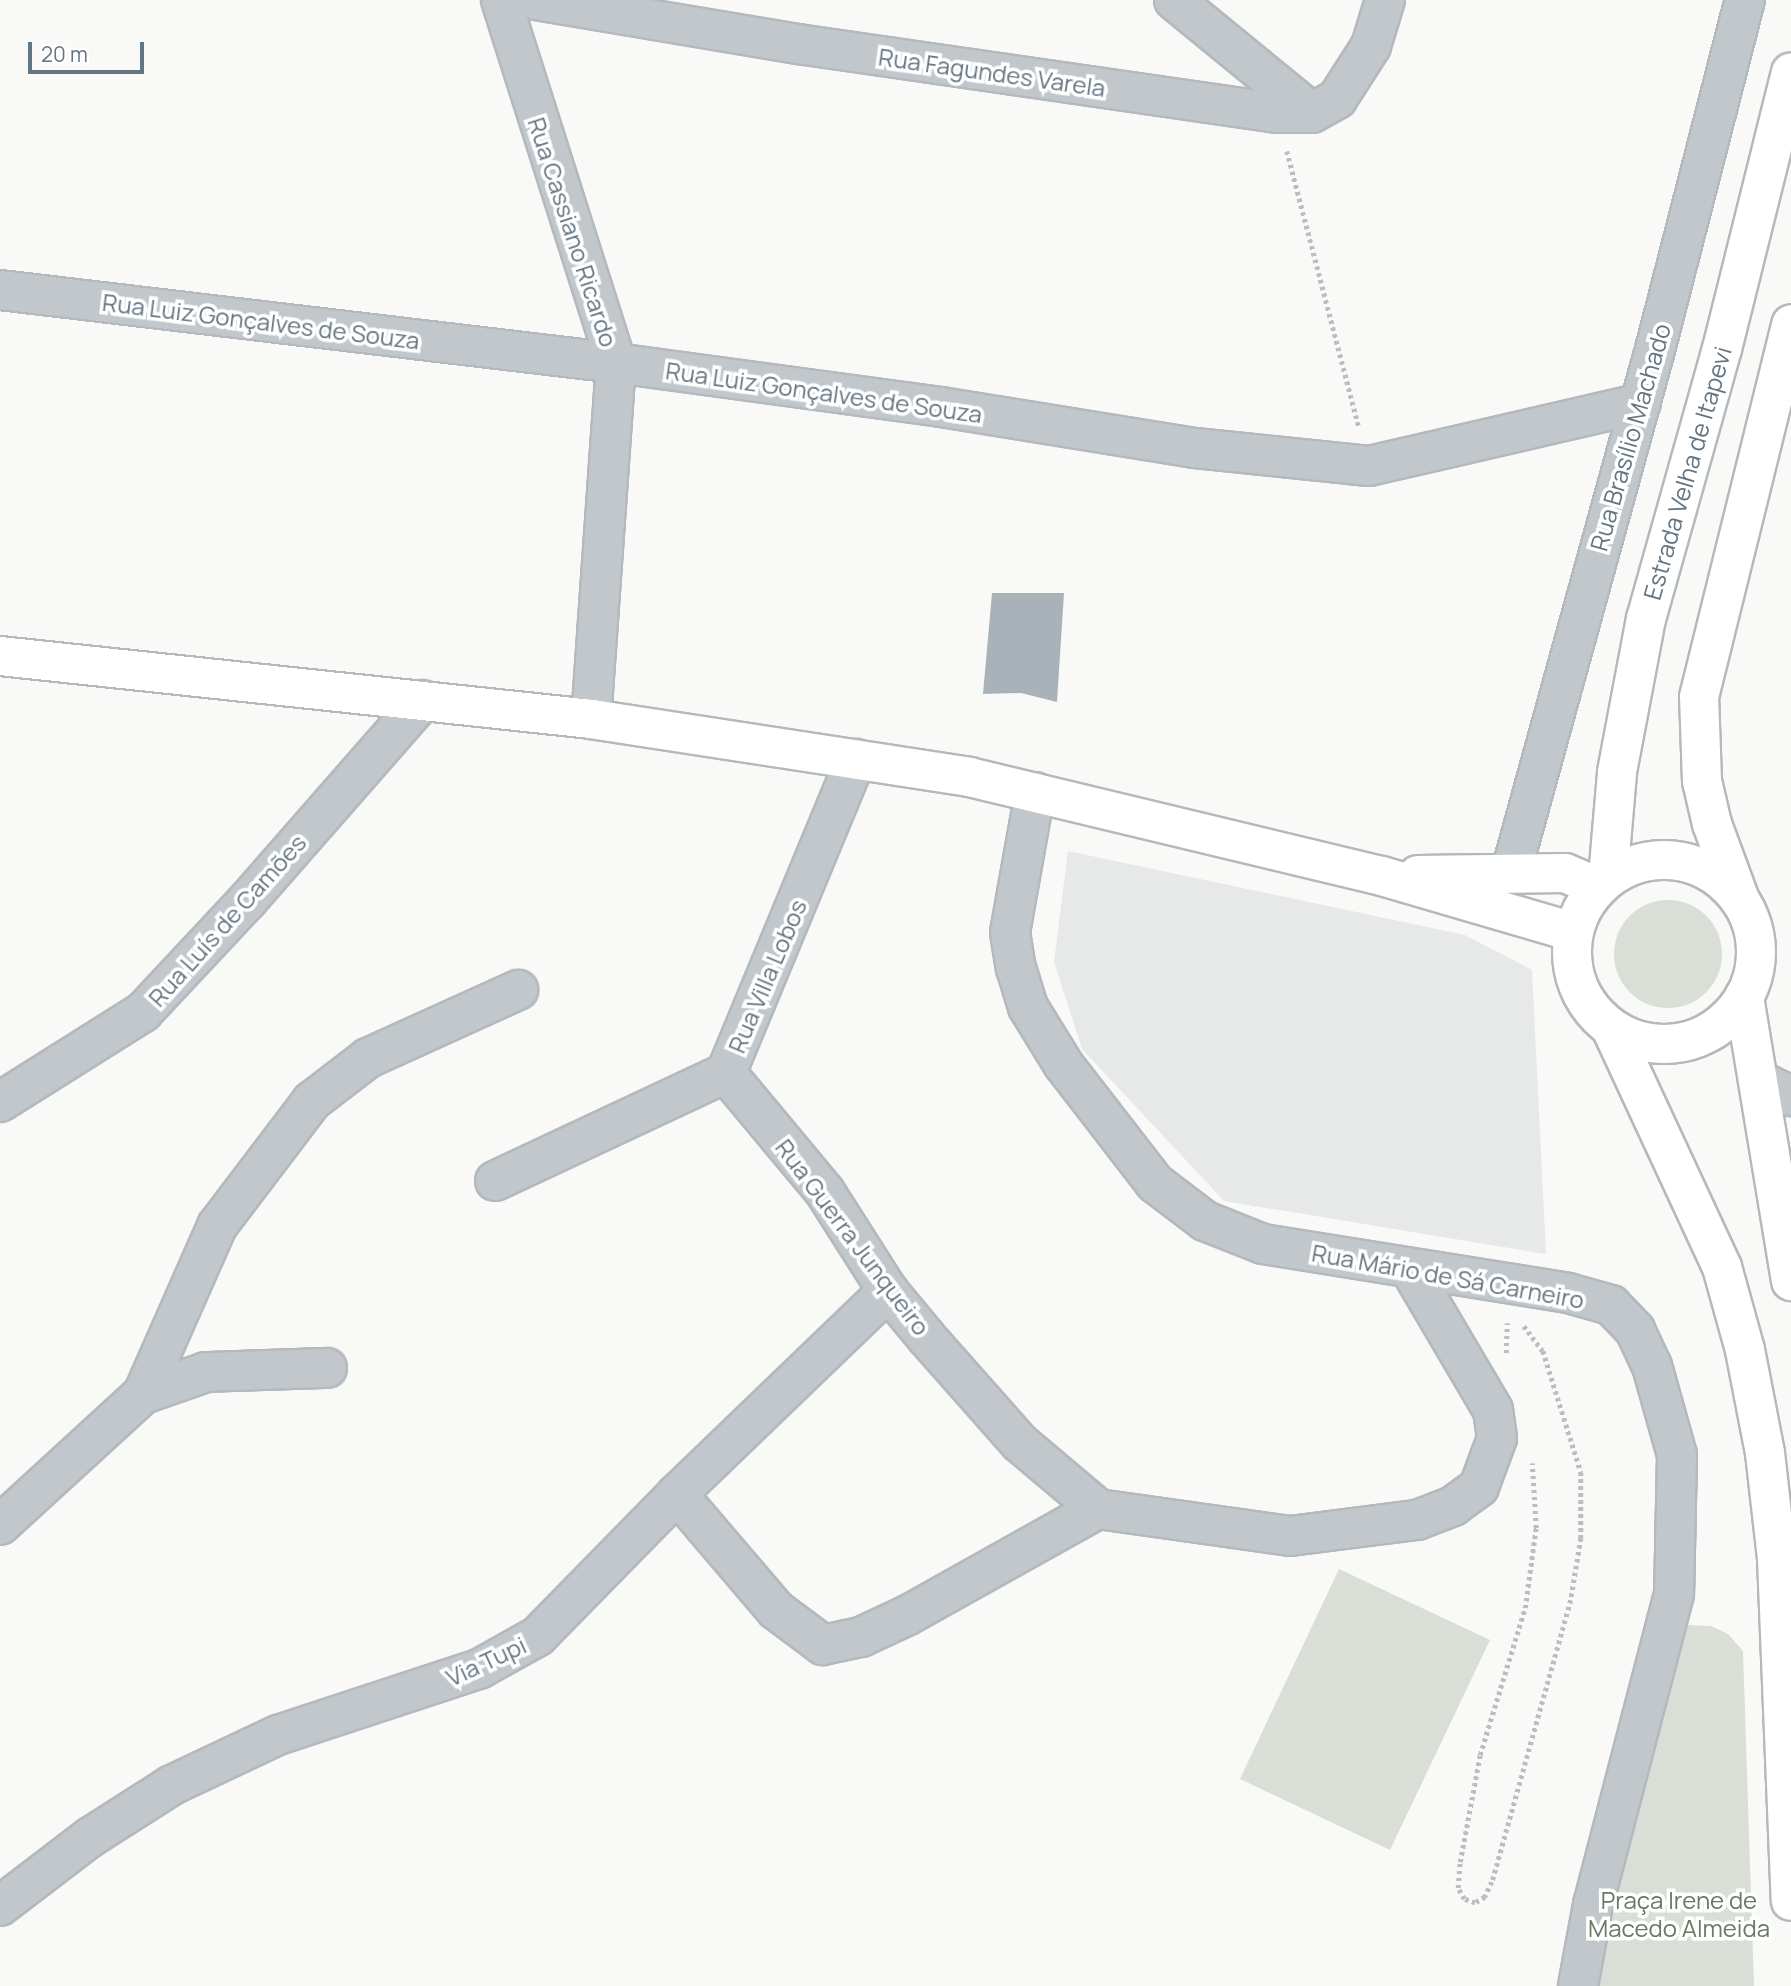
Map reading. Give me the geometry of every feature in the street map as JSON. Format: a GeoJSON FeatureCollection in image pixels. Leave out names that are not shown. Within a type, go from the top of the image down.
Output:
{"type":"FeatureCollection","features":[{"type":"Feature","properties":{"kind":"main road","name":"Estrada Velha de Itapevi"},"geometry":{"type":"LineString","coordinates":[[1603,883],[1617,772],[1646,619],[1722,349],[1791,72]]}},
{"type":"Feature","properties":{"kind":"main road"},"geometry":{"type":"LineString","coordinates":[[1619,1044],[1637,1041],[1661,1044],[1686,1041],[1719,1024],[1744,997],[1754,974],[1756,948],[1712,824],[1702,781],[1699,697],[1791,324]]}},
{"type":"Feature","properties":{"kind":"main road"},"geometry":{"type":"LineString","coordinates":[[2,660],[423,700],[591,719],[856,759],[1035,792],[1382,876],[1573,932]]}},
{"type":"Feature","properties":{"kind":"main road"},"geometry":{"type":"LineString","coordinates":[[1740,900],[1707,871],[1686,863],[1658,860],[1632,866],[1603,883],[1582,907],[1573,932],[1571,959],[1578,985],[1591,1009],[1619,1044],[1722,1267],[1747,1363],[1765,1453],[1777,1559],[1791,1901]]}},
{"type":"Feature","properties":{"kind":"main road"},"geometry":{"type":"LineString","coordinates":[[1382,876],[1565,873],[1603,883]]}},
{"type":"Feature","properties":{"kind":"main road"},"geometry":{"type":"LineString","coordinates":[[1744,997],[1774,1088],[1791,1281]]}},
{"type":"Feature","properties":{"kind":"street","name":"Rua Cassiano Ricardo"},"geometry":{"type":"LineString","coordinates":[[501,0],[616,363],[591,719]]}},
{"type":"Feature","properties":{"kind":"street","name":"Rua Fagundes Varela"},"geometry":{"type":"LineString","coordinates":[[535,0],[798,44],[1295,113]]}},
{"type":"Feature","properties":{"kind":"street"},"geometry":{"type":"LineString","coordinates":[[1174,0],[1295,113],[1337,99],[1371,46],[1385,0]]}},
{"type":"Feature","properties":{"kind":"street","name":"Rua Brasílio Machado"},"geometry":{"type":"LineString","coordinates":[[1511,872],[1641,403],[1745,0]]}},
{"type":"Feature","properties":{"kind":"street","name":"Rua Luiz Gonçalves de Souza"},"geometry":{"type":"LineString","coordinates":[[0,290],[616,363],[941,407],[1195,448],[1369,466],[1641,403]]}},
{"type":"Feature","properties":{"kind":"street","name":"Rua Luís de Camões"},"geometry":{"type":"LineString","coordinates":[[0,1102],[143,1012],[247,901],[423,700]]}},
{"type":"Feature","properties":{"kind":"street","name":"Rua Villa Lobos"},"geometry":{"type":"LineString","coordinates":[[495,1181],[726,1073],[856,759]]}},
{"type":"Feature","properties":{"kind":"street","name":"Rua Mário de Sá Carneiro"},"geometry":{"type":"LineString","coordinates":[[1035,792],[1010,933],[1016,968],[1028,1007],[1063,1064],[1155,1183],[1205,1220],[1264,1244],[1410,1269],[1499,1293],[1611,1305],[1635,1330],[1652,1366],[1677,1455],[1674,1594],[1593,1905],[1578,1986]]}},
{"type":"Feature","properties":{"kind":"street"},"geometry":{"type":"LineString","coordinates":[[143,1394],[217,1226],[312,1101],[368,1058],[518,990]]}},
{"type":"Feature","properties":{"kind":"street","name":"Rua Guerra Junqueiro"},"geometry":{"type":"LineString","coordinates":[[726,1073],[825,1192],[888,1291],[1020,1443],[1097,1509]]}},
{"type":"Feature","properties":{"kind":"street"},"geometry":{"type":"LineString","coordinates":[[677,1494],[776,1610],[823,1646],[861,1637],[908,1615],[1097,1509],[1290,1536],[1417,1520],[1453,1506],[1479,1487],[1497,1438],[1493,1409],[1410,1269]]}},
{"type":"Feature","properties":{"kind":"street","name":"Via Tupi"},"geometry":{"type":"LineString","coordinates":[[0,1906],[89,1838],[172,1785],[278,1735],[479,1669],[538,1636],[677,1494],[888,1291]]}},
{"type":"Feature","properties":{"kind":"street"},"geometry":{"type":"LineString","coordinates":[[0,1525],[143,1394],[206,1372],[327,1368]]}},
{"type":"Feature","properties":{"kind":"path"},"geometry":{"type":"LineString","coordinates":[[1295,113],[1369,466]]}},
{"type":"Feature","properties":{"kind":"path"},"geometry":{"type":"LineString","coordinates":[[1499,1293],[1505,1357]]}},
{"type":"Feature","properties":{"kind":"path"},"geometry":{"type":"LineString","coordinates":[[1499,1293],[1543,1351],[1565,1415],[1581,1472],[1581,1538],[1570,1600],[1492,1882],[1485,1897],[1475,1903],[1464,1899],[1458,1888],[1460,1862],[1480,1755],[1525,1608],[1536,1528],[1532,1461]]}},
{"type":"Feature","properties":{"kind":"shaded area"},"geometry":{"type":"Polygon","coordinates":[[[1068,851],[1465,935],[1532,970],[1546,1254],[1224,1201],[1082,1049],[1054,962],[1068,851]]]}},
{"type":"Feature","properties":{"kind":"green space"},"geometry":{"type":"Polygon","coordinates":[[[1668,900],[1689,904],[1706,916],[1718,933],[1722,954],[1718,975],[1706,992],[1689,1004],[1668,1008],[1647,1004],[1630,992],[1618,975],[1614,954],[1618,933],[1630,916],[1647,904],[1668,900]]]}},
{"type":"Feature","properties":{"kind":"green space"},"geometry":{"type":"Polygon","coordinates":[[[1339,1569],[1490,1640],[1390,1850],[1240,1779],[1339,1569]]]}},
{"type":"Feature","properties":{"kind":"green space","name":"Praça Irene de Macedo Almeida"},"geometry":{"type":"Polygon","coordinates":[[[1688,1625],[1711,1626],[1728,1634],[1743,1651],[1754,1986],[1590,1986],[1674,1633],[1688,1625]]]}},
{"type":"Feature","properties":{"kind":"building"},"geometry":{"type":"Polygon","coordinates":[[[992,593],[1064,593],[1057,702],[1021,693],[983,694],[992,593]]]}}]}
